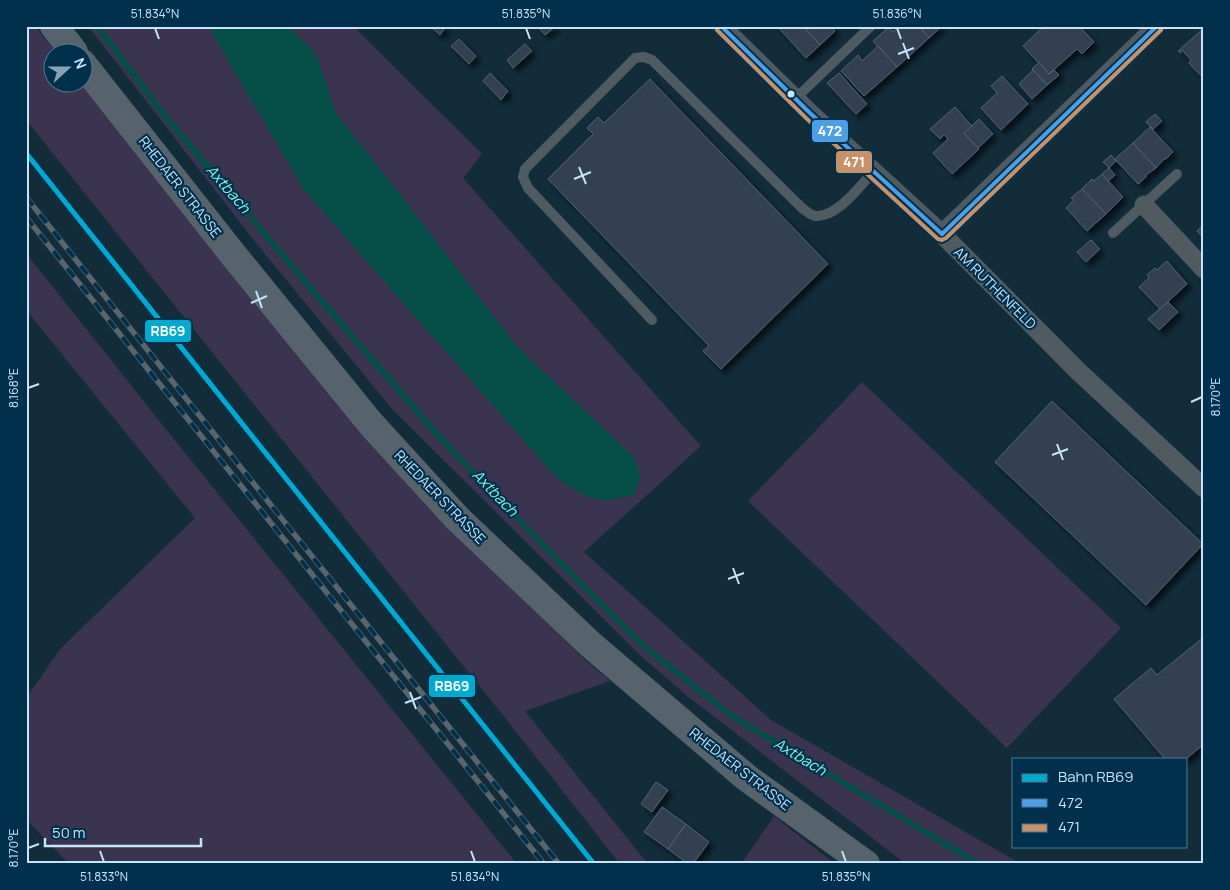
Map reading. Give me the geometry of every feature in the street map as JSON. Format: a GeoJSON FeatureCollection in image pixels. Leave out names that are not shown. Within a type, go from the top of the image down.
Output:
{"type":"FeatureCollection","features":[{"type":"Feature","properties":{"kind":"street"},"geometry":{"type":"LineString","coordinates":[[54,26],[66,42]]}},
{"type":"Feature","properties":{"kind":"street","name":"AM RUTHENFELD"},"geometry":{"type":"LineString","coordinates":[[721,26],[942,234],[1079,372],[1204,488]]}},
{"type":"Feature","properties":{"kind":"street"},"geometry":{"type":"LineString","coordinates":[[942,234],[1157,26]]}},
{"type":"Feature","properties":{"kind":"street","name":"RHEDAER STRASSE"},"geometry":{"type":"LineString","coordinates":[[92,76],[231,252],[372,424],[457,518],[591,645],[747,778],[866,864]]}},
{"type":"Feature","properties":{"kind":"street"},"geometry":{"type":"LineString","coordinates":[[1144,205],[1204,269]]}},
{"type":"Feature","properties":{"kind":"lane"},"geometry":{"type":"LineString","coordinates":[[796,98],[870,26]]}},
{"type":"Feature","properties":{"kind":"lane"},"geometry":{"type":"LineString","coordinates":[[652,320],[528,188],[523,177],[525,169],[634,58],[644,56],[652,60],[802,208],[813,216],[826,215],[844,204],[874,172]]}},
{"type":"Feature","properties":{"kind":"lane"},"geometry":{"type":"LineString","coordinates":[[1113,233],[1177,174]]}},
{"type":"Feature","properties":{"kind":"shaded area"},"geometry":{"type":"Polygon","coordinates":[[[26,26],[35,26],[48,42],[42,42],[42,92],[87,92],[361,434],[447,523],[584,659],[610,681],[525,711],[648,864],[620,864],[26,120],[26,26]]]}},
{"type":"Feature","properties":{"kind":"shaded area"},"geometry":{"type":"Polygon","coordinates":[[[88,26],[353,26],[482,154],[463,178],[701,446],[584,552],[771,720],[1021,864],[906,864],[686,695],[640,655],[392,409],[256,243],[88,26]]]}},
{"type":"Feature","properties":{"kind":"shaded area"},"geometry":{"type":"Polygon","coordinates":[[[208,26],[288,26],[316,54],[336,114],[518,348],[633,456],[641,477],[634,495],[610,500],[595,499],[574,489],[555,476],[304,190],[208,26]]]}},
{"type":"Feature","properties":{"kind":"shaded area"},"geometry":{"type":"Polygon","coordinates":[[[26,253],[517,864],[69,864],[26,819],[26,698],[61,648],[195,518],[26,310],[26,253]]]}},
{"type":"Feature","properties":{"kind":"shaded area"},"geometry":{"type":"Polygon","coordinates":[[[862,382],[1121,628],[1007,748],[748,501],[862,382]]]}},
{"type":"Feature","properties":{"kind":"shaded area"},"geometry":{"type":"Polygon","coordinates":[[[774,816],[835,864],[741,864],[774,816]]]}},
{"type":"Feature","properties":{"kind":"building"},"geometry":{"type":"Polygon","coordinates":[[[430,26],[444,26],[445,28],[440,35],[430,26]]]}},
{"type":"Feature","properties":{"kind":"building"},"geometry":{"type":"Polygon","coordinates":[[[540,26],[556,26],[545,35],[539,28],[540,26]]]}},
{"type":"Feature","properties":{"kind":"building"},"geometry":{"type":"Polygon","coordinates":[[[777,26],[803,26],[820,45],[806,58],[777,26]]]}},
{"type":"Feature","properties":{"kind":"building"},"geometry":{"type":"Polygon","coordinates":[[[803,26],[834,26],[832,28],[835,31],[820,45],[803,26]]]}},
{"type":"Feature","properties":{"kind":"building"},"geometry":{"type":"Polygon","coordinates":[[[900,26],[919,26],[929,38],[897,67],[873,41],[889,27],[893,32],[900,26]]]}},
{"type":"Feature","properties":{"kind":"building"},"geometry":{"type":"Polygon","coordinates":[[[919,26],[942,26],[929,38],[919,26]]]}},
{"type":"Feature","properties":{"kind":"building"},"geometry":{"type":"Polygon","coordinates":[[[1044,26],[1079,26],[1094,42],[1082,54],[1077,49],[1049,74],[1023,46],[1044,26]]]}},
{"type":"Feature","properties":{"kind":"building"},"geometry":{"type":"Polygon","coordinates":[[[1204,28],[1204,79],[1189,63],[1191,60],[1182,50],[1180,53],[1178,51],[1204,28]]]}},
{"type":"Feature","properties":{"kind":"building"},"geometry":{"type":"Polygon","coordinates":[[[459,39],[476,56],[469,64],[451,46],[459,39]]]}},
{"type":"Feature","properties":{"kind":"building"},"geometry":{"type":"Polygon","coordinates":[[[525,44],[532,51],[513,68],[507,60],[525,44]]]}},
{"type":"Feature","properties":{"kind":"building"},"geometry":{"type":"Polygon","coordinates":[[[878,46],[897,67],[864,96],[841,71],[858,55],[862,61],[878,46]]]}},
{"type":"Feature","properties":{"kind":"building"},"geometry":{"type":"Polygon","coordinates":[[[1039,62],[1049,74],[1054,70],[1059,75],[1047,85],[1032,69],[1039,62]]]}},
{"type":"Feature","properties":{"kind":"building"},"geometry":{"type":"Polygon","coordinates":[[[1033,70],[1047,85],[1032,99],[1019,84],[1033,70]]]}},
{"type":"Feature","properties":{"kind":"building"},"geometry":{"type":"Polygon","coordinates":[[[490,73],[508,91],[501,100],[483,81],[490,73]]]}},
{"type":"Feature","properties":{"kind":"building"},"geometry":{"type":"Polygon","coordinates":[[[839,73],[867,104],[856,114],[827,83],[839,73]]]}},
{"type":"Feature","properties":{"kind":"building"},"geometry":{"type":"Polygon","coordinates":[[[1002,76],[1028,104],[1001,130],[981,108],[997,93],[991,86],[1002,76]]]}},
{"type":"Feature","properties":{"kind":"building"},"geometry":{"type":"Polygon","coordinates":[[[650,79],[828,264],[721,369],[703,351],[709,346],[548,179],[593,134],[587,128],[598,117],[604,123],[650,79]]]}},
{"type":"Feature","properties":{"kind":"building"},"geometry":{"type":"Polygon","coordinates":[[[955,107],[972,126],[964,133],[979,149],[952,174],[933,153],[948,139],[944,135],[940,139],[930,129],[955,107]]]}},
{"type":"Feature","properties":{"kind":"building"},"geometry":{"type":"Polygon","coordinates":[[[1155,114],[1162,121],[1153,129],[1146,122],[1155,114]]]}},
{"type":"Feature","properties":{"kind":"building"},"geometry":{"type":"Polygon","coordinates":[[[979,119],[993,134],[978,148],[964,133],[979,119]]]}},
{"type":"Feature","properties":{"kind":"building"},"geometry":{"type":"Polygon","coordinates":[[[1150,127],[1173,152],[1156,168],[1133,143],[1150,127]]]}},
{"type":"Feature","properties":{"kind":"building"},"geometry":{"type":"Polygon","coordinates":[[[1133,143],[1156,168],[1138,184],[1115,159],[1133,143]]]}},
{"type":"Feature","properties":{"kind":"building"},"geometry":{"type":"Polygon","coordinates":[[[1111,155],[1116,161],[1109,168],[1103,162],[1111,155]]]}},
{"type":"Feature","properties":{"kind":"building"},"geometry":{"type":"Polygon","coordinates":[[[1109,168],[1115,175],[1108,181],[1102,174],[1109,168]]]}},
{"type":"Feature","properties":{"kind":"building"},"geometry":{"type":"Polygon","coordinates":[[[1102,174],[1123,197],[1106,214],[1082,189],[1092,179],[1094,181],[1102,174]]]}},
{"type":"Feature","properties":{"kind":"building"},"geometry":{"type":"Polygon","coordinates":[[[1082,189],[1106,214],[1087,231],[1066,208],[1074,200],[1071,198],[1082,189]]]}},
{"type":"Feature","properties":{"kind":"building"},"geometry":{"type":"Polygon","coordinates":[[[1204,225],[1204,239],[1197,231],[1204,225]]]}},
{"type":"Feature","properties":{"kind":"building"},"geometry":{"type":"Polygon","coordinates":[[[1091,240],[1100,249],[1086,262],[1077,252],[1091,240]]]}},
{"type":"Feature","properties":{"kind":"building"},"geometry":{"type":"Polygon","coordinates":[[[1167,261],[1187,284],[1160,309],[1139,287],[1149,278],[1147,275],[1155,268],[1157,270],[1167,261]]]}},
{"type":"Feature","properties":{"kind":"building"},"geometry":{"type":"Polygon","coordinates":[[[1168,302],[1178,312],[1159,330],[1148,319],[1168,302]]]}},
{"type":"Feature","properties":{"kind":"building"},"geometry":{"type":"Polygon","coordinates":[[[1052,401],[1203,544],[1146,605],[995,462],[1052,401]]]}},
{"type":"Feature","properties":{"kind":"building"},"geometry":{"type":"Polygon","coordinates":[[[1204,637],[1204,744],[1187,758],[1164,758],[1114,699],[1151,668],[1157,675],[1204,637]]]}},
{"type":"Feature","properties":{"kind":"building"},"geometry":{"type":"Polygon","coordinates":[[[656,782],[668,790],[652,812],[641,804],[656,782]]]}},
{"type":"Feature","properties":{"kind":"building"},"geometry":{"type":"Polygon","coordinates":[[[662,807],[686,824],[668,849],[644,832],[662,807]]]}},
{"type":"Feature","properties":{"kind":"building"},"geometry":{"type":"Polygon","coordinates":[[[686,824],[709,842],[693,864],[688,864],[668,849],[686,824]]]}},
{"type":"Feature","properties":{"kind":"waterway","name":"Axtbach"},"geometry":{"type":"LineString","coordinates":[[97,26],[165,116],[318,297],[445,443],[645,647],[732,716],[979,864]]}},
{"type":"Feature","properties":{"kind":"railway"},"geometry":{"type":"LineString","coordinates":[[26,197],[559,864]]}},
{"type":"Feature","properties":{"kind":"railway"},"geometry":{"type":"LineString","coordinates":[[26,217],[544,864]]}},
{"type":"Feature","properties":{"kind":"rail line","name":"RB69"},"geometry":{"type":"LineString","coordinates":[[26,153],[594,864]]}},
{"type":"Feature","properties":{"kind":"transit line","name":"472"},"geometry":{"type":"LineString","coordinates":[[721,26],[810,113],[942,234]]}},
{"type":"Feature","properties":{"kind":"transit line","name":"472"},"geometry":{"type":"LineString","coordinates":[[942,234],[1157,26]]}},
{"type":"Feature","properties":{"kind":"transit line","name":"471"},"geometry":{"type":"LineString","coordinates":[[717,30],[806,118],[938,239],[942,240],[1161,30]]}}]}
